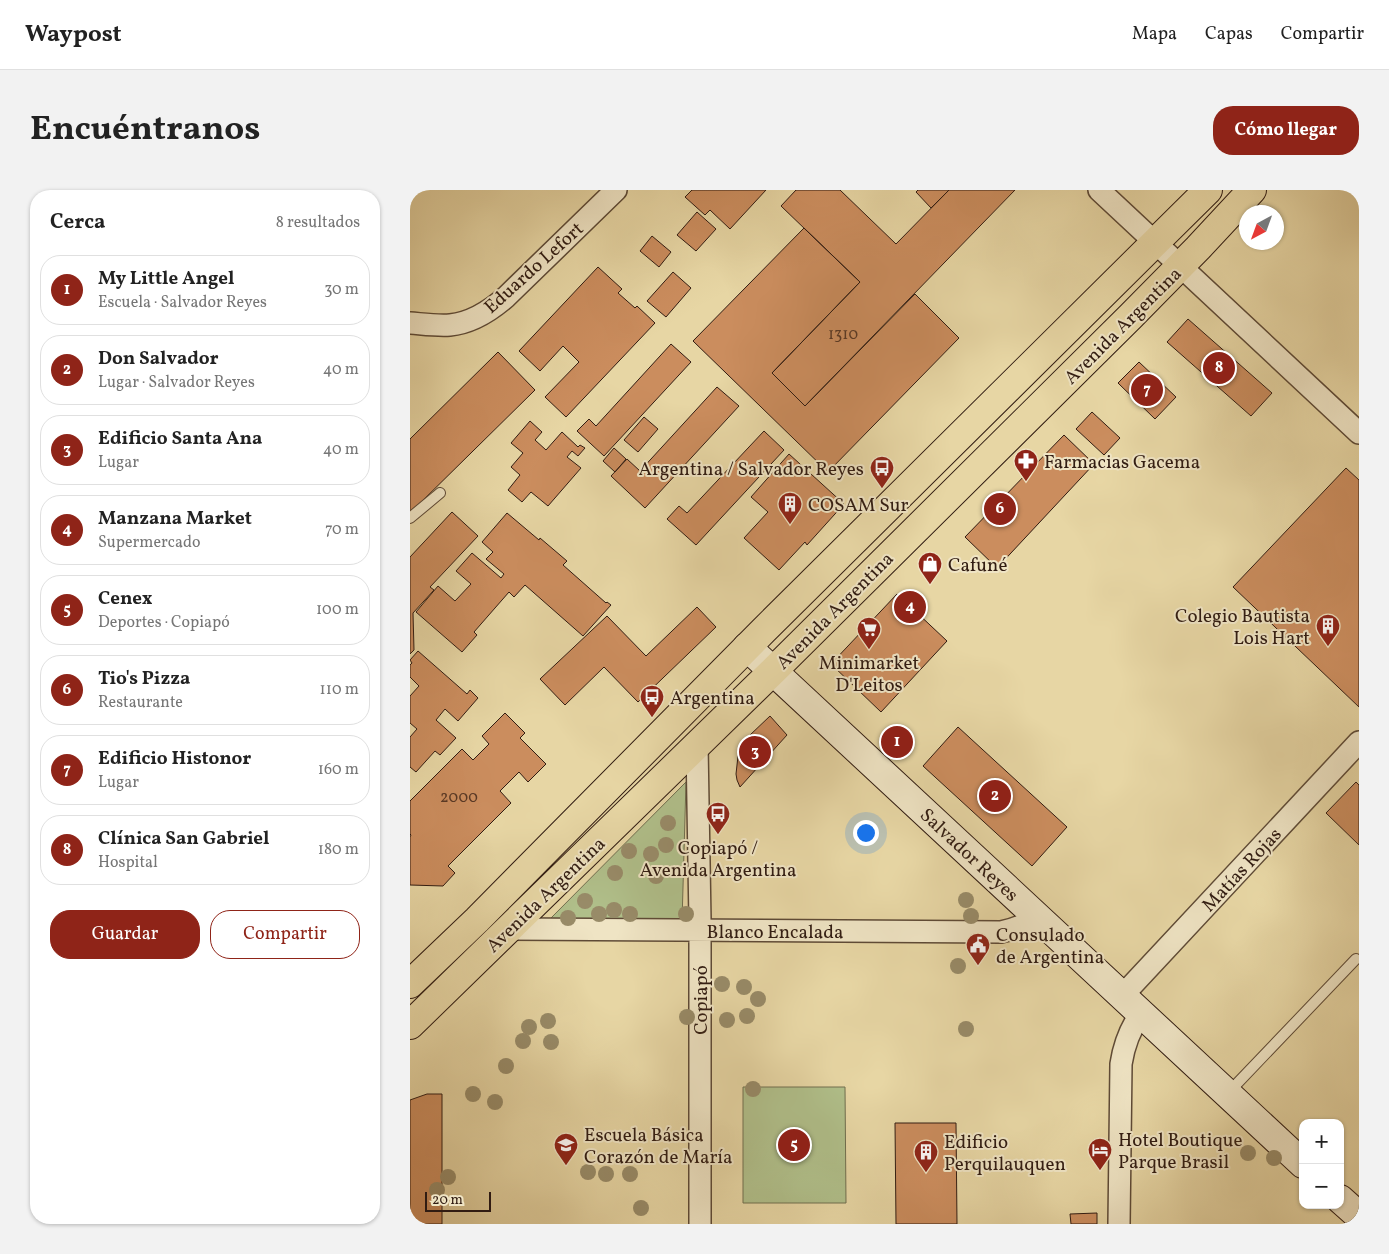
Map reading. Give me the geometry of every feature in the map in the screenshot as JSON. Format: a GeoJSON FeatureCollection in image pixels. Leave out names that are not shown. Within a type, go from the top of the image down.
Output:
{"type":"FeatureCollection","features":[{"type":"Feature","properties":{"kind":"main road","name":"Avenida Argentina"},"geometry":{"type":"LineString","coordinates":[[410,984],[477,920],[747,647],[1208,190]]}},
{"type":"Feature","properties":{"kind":"main road","name":"Avenida Argentina"},"geometry":{"type":"LineString","coordinates":[[410,1025],[773,671],[1181,266],[1252,190]]}},
{"type":"Feature","properties":{"kind":"street","name":"Eduardo Lefort"},"geometry":{"type":"LineString","coordinates":[[410,323],[451,325],[481,315],[494,307],[616,190]]}},
{"type":"Feature","properties":{"kind":"street"},"geometry":{"type":"LineString","coordinates":[[1099,190],[1359,433]]}},
{"type":"Feature","properties":{"kind":"street","name":"Salvador Reyes"},"geometry":{"type":"LineString","coordinates":[[747,647],[1299,1160]]}},
{"type":"Feature","properties":{"kind":"street","name":"Matías Rojas"},"geometry":{"type":"LineString","coordinates":[[1119,1224],[1121,1064],[1132,1026],[1131,1004],[1359,742]]}},
{"type":"Feature","properties":{"kind":"street","name":"Copiapó"},"geometry":{"type":"LineString","coordinates":[[697,745],[700,931],[700,1224]]}},
{"type":"Feature","properties":{"kind":"street","name":"Blanco Encalada"},"geometry":{"type":"LineString","coordinates":[[509,929],[1001,932],[1020,927],[1038,917]]}},
{"type":"Feature","properties":{"kind":"street"},"geometry":{"type":"LineString","coordinates":[[1344,1203],[1359,1216]]}},
{"type":"Feature","properties":{"kind":"lane"},"geometry":{"type":"LineString","coordinates":[[410,518],[440,493]]}},
{"type":"Feature","properties":{"kind":"lane"},"geometry":{"type":"LineString","coordinates":[[1227,1094],[1356,959]]}},
{"type":"Feature","properties":{"kind":"green space"},"geometry":{"type":"Polygon","coordinates":[[[686,782],[682,922],[550,919],[686,782]]]}},
{"type":"Feature","properties":{"kind":"green space"},"geometry":{"type":"Polygon","coordinates":[[[743,1087],[845,1087],[846,1203],[743,1203],[743,1087]]]}},
{"type":"Feature","properties":{"kind":"building"},"geometry":{"type":"Polygon","coordinates":[[[692,190],[766,190],[730,229],[710,210],[705,215],[685,197],[692,190]]]}},
{"type":"Feature","properties":{"kind":"building"},"geometry":{"type":"Polygon","coordinates":[[[796,190],[840,190],[896,244],[949,190],[1015,190],[805,406],[772,373],[860,282],[781,206],[796,190]]]}},
{"type":"Feature","properties":{"kind":"building"},"geometry":{"type":"Polygon","coordinates":[[[918,190],[949,190],[931,208],[916,192],[918,190]]]}},
{"type":"Feature","properties":{"kind":"building"},"geometry":{"type":"Polygon","coordinates":[[[697,212],[716,229],[696,251],[677,235],[697,212]]]}},
{"type":"Feature","properties":{"kind":"building"},"geometry":{"type":"Polygon","coordinates":[[[804,228],[860,282],[772,373],[805,406],[915,294],[959,338],[828,472],[693,341],[804,228]]]}},
{"type":"Feature","properties":{"kind":"building"},"geometry":{"type":"Polygon","coordinates":[[[652,236],[671,252],[659,267],[640,251],[652,236]]]}},
{"type":"Feature","properties":{"kind":"building"},"geometry":{"type":"Polygon","coordinates":[[[598,267],[622,289],[618,293],[635,308],[637,306],[655,323],[566,417],[545,397],[579,362],[563,346],[540,371],[519,351],[598,267]]]}},
{"type":"Feature","properties":{"kind":"building"},"geometry":{"type":"Polygon","coordinates":[[[673,272],[691,288],[666,317],[647,301],[673,272]]]}},
{"type":"Feature","properties":{"kind":"building"},"geometry":{"type":"Polygon","coordinates":[[[1188,319],[1272,393],[1251,416],[1167,342],[1188,319]]]}},
{"type":"Feature","properties":{"kind":"building"},"geometry":{"type":"Polygon","coordinates":[[[671,344],[691,362],[604,456],[577,431],[589,419],[596,426],[671,344]]]}},
{"type":"Feature","properties":{"kind":"building"},"geometry":{"type":"Polygon","coordinates":[[[498,352],[535,390],[410,513],[410,439],[498,352]]]}},
{"type":"Feature","properties":{"kind":"building"},"geometry":{"type":"Polygon","coordinates":[[[1139,362],[1176,397],[1155,419],[1118,383],[1139,362]]]}},
{"type":"Feature","properties":{"kind":"building"},"geometry":{"type":"Polygon","coordinates":[[[717,387],[739,406],[645,508],[611,476],[627,459],[640,471],[717,387]]]}},
{"type":"Feature","properties":{"kind":"building"},"geometry":{"type":"Polygon","coordinates":[[[1092,412],[1120,438],[1104,455],[1076,429],[1092,412]]]}},
{"type":"Feature","properties":{"kind":"building"},"geometry":{"type":"Polygon","coordinates":[[[644,417],[658,429],[638,452],[624,440],[644,417]]]}},
{"type":"Feature","properties":{"kind":"building"},"geometry":{"type":"Polygon","coordinates":[[[530,421],[542,432],[535,440],[546,450],[562,432],[578,447],[580,445],[585,448],[578,456],[572,451],[567,457],[581,468],[548,506],[531,492],[522,502],[508,490],[520,475],[511,467],[523,453],[511,443],[530,421]]]}},
{"type":"Feature","properties":{"kind":"building"},"geometry":{"type":"Polygon","coordinates":[[[764,431],[784,450],[696,545],[667,519],[679,506],[687,513],[764,431]]]}},
{"type":"Feature","properties":{"kind":"building"},"geometry":{"type":"Polygon","coordinates":[[[1064,435],[1094,464],[997,568],[965,537],[1064,435]]]}},
{"type":"Feature","properties":{"kind":"building"},"geometry":{"type":"Polygon","coordinates":[[[614,448],[626,459],[615,472],[603,461],[614,448]]]}},
{"type":"Feature","properties":{"kind":"building","name":"COSAM Sur"},"geometry":{"type":"Polygon","coordinates":[[[789,454],[844,504],[807,545],[805,542],[779,570],[744,538],[768,512],[751,497],[789,454]]]}},
{"type":"Feature","properties":{"kind":"building","name":"Colegio Bautista Lois Hart"},"geometry":{"type":"Polygon","coordinates":[[[1346,468],[1359,480],[1359,707],[1233,587],[1346,468]]]}},
{"type":"Feature","properties":{"kind":"building"},"geometry":{"type":"Polygon","coordinates":[[[452,512],[478,536],[430,587],[434,590],[413,613],[414,650],[410,654],[410,557],[452,512]]]}},
{"type":"Feature","properties":{"kind":"building"},"geometry":{"type":"Polygon","coordinates":[[[507,513],[567,561],[563,565],[606,603],[611,605],[583,636],[525,585],[514,597],[509,592],[474,632],[477,635],[462,652],[416,612],[438,586],[455,601],[471,584],[456,571],[472,553],[501,578],[504,574],[486,559],[493,552],[482,542],[507,513]]]}},
{"type":"Feature","properties":{"kind":"building"},"geometry":{"type":"Polygon","coordinates":[[[897,594],[947,641],[881,712],[831,664],[897,594]]]}},
{"type":"Feature","properties":{"kind":"building"},"geometry":{"type":"Polygon","coordinates":[[[697,607],[716,627],[638,702],[604,667],[565,705],[540,679],[607,616],[646,656],[697,607]]]}},
{"type":"Feature","properties":{"kind":"building"},"geometry":{"type":"Polygon","coordinates":[[[418,651],[467,694],[470,690],[478,698],[458,721],[445,709],[436,720],[456,738],[440,755],[435,751],[416,772],[410,767],[410,737],[417,729],[410,723],[410,696],[419,686],[410,677],[410,665],[412,663],[410,660],[418,651]]]}},
{"type":"Feature","properties":{"kind":"building"},"geometry":{"type":"Polygon","coordinates":[[[505,713],[525,733],[520,738],[546,764],[528,782],[519,772],[500,791],[511,803],[448,866],[455,873],[443,886],[410,885],[410,801],[462,749],[473,760],[489,744],[482,736],[505,713]]]}},
{"type":"Feature","properties":{"kind":"building"},"geometry":{"type":"Polygon","coordinates":[[[770,716],[787,735],[740,787],[736,774],[738,756],[750,735],[770,716]]]}},
{"type":"Feature","properties":{"kind":"building"},"geometry":{"type":"Polygon","coordinates":[[[958,727],[1067,827],[1032,866],[923,766],[958,727]]]}},
{"type":"Feature","properties":{"kind":"building"},"geometry":{"type":"Polygon","coordinates":[[[1356,782],[1359,785],[1359,845],[1326,813],[1356,782]]]}},
{"type":"Feature","properties":{"kind":"building"},"geometry":{"type":"Polygon","coordinates":[[[427,1094],[442,1094],[442,1224],[410,1224],[410,1100],[427,1094]]]}},
{"type":"Feature","properties":{"kind":"building","name":"Edificio Perquilauquen"},"geometry":{"type":"Polygon","coordinates":[[[895,1123],[956,1123],[957,1224],[896,1224],[895,1123]]]}},
{"type":"Feature","properties":{"kind":"building"},"geometry":{"type":"Polygon","coordinates":[[[1097,1213],[1097,1224],[1071,1224],[1070,1214],[1097,1213]]]}},
{"type":"Feature","properties":{"kind":"place","name":"Clínica San Gabriel"},"geometry":{"type":"Point","coordinates":[1219,368]}},
{"type":"Feature","properties":{"kind":"place","name":"Edificio Histonor"},"geometry":{"type":"Point","coordinates":[1147,390]}},
{"type":"Feature","properties":{"kind":"place","name":"Farmacias Gacema"},"geometry":{"type":"Point","coordinates":[1026,482]}},
{"type":"Feature","properties":{"kind":"place","name":"Argentina / Salvador Reyes"},"geometry":{"type":"Point","coordinates":[882,489]}},
{"type":"Feature","properties":{"kind":"place","name":"Tio's Pizza"},"geometry":{"type":"Point","coordinates":[1000,509]}},
{"type":"Feature","properties":{"kind":"place","name":"COSAM Sur"},"geometry":{"type":"Point","coordinates":[790,525]}},
{"type":"Feature","properties":{"kind":"place","name":"Cafuné"},"geometry":{"type":"Point","coordinates":[930,585]}},
{"type":"Feature","properties":{"kind":"place","name":"Manzana Market"},"geometry":{"type":"Point","coordinates":[910,607]}},
{"type":"Feature","properties":{"kind":"place","name":"Colegio Bautista Lois Hart"},"geometry":{"type":"Point","coordinates":[1328,647]}},
{"type":"Feature","properties":{"kind":"place","name":"Minimarket D'Leitos"},"geometry":{"type":"Point","coordinates":[869,650]}},
{"type":"Feature","properties":{"kind":"place","name":"Argentina"},"geometry":{"type":"Point","coordinates":[652,718]}},
{"type":"Feature","properties":{"kind":"place","name":"My Little Angel"},"geometry":{"type":"Point","coordinates":[897,742]}},
{"type":"Feature","properties":{"kind":"place","name":"Edificio Santa Ana"},"geometry":{"type":"Point","coordinates":[755,752]}},
{"type":"Feature","properties":{"kind":"place","name":"Don Salvador"},"geometry":{"type":"Point","coordinates":[995,796]}},
{"type":"Feature","properties":{"kind":"place","name":"Copiapó / Avenida Argentina"},"geometry":{"type":"Point","coordinates":[718,835]}},
{"type":"Feature","properties":{"kind":"place","name":"Consulado de Argentina"},"geometry":{"type":"Point","coordinates":[978,966]}},
{"type":"Feature","properties":{"kind":"place","name":"Cenex"},"geometry":{"type":"Point","coordinates":[794,1145]}},
{"type":"Feature","properties":{"kind":"place","name":"Escuela Básica Corazón de María"},"geometry":{"type":"Point","coordinates":[566,1166]}},
{"type":"Feature","properties":{"kind":"place","name":"Hotel Boutique Parque Brasil"},"geometry":{"type":"Point","coordinates":[1100,1171]}},
{"type":"Feature","properties":{"kind":"place","name":"Edificio Perquilauquen"},"geometry":{"type":"Point","coordinates":[926,1173]}}]}
